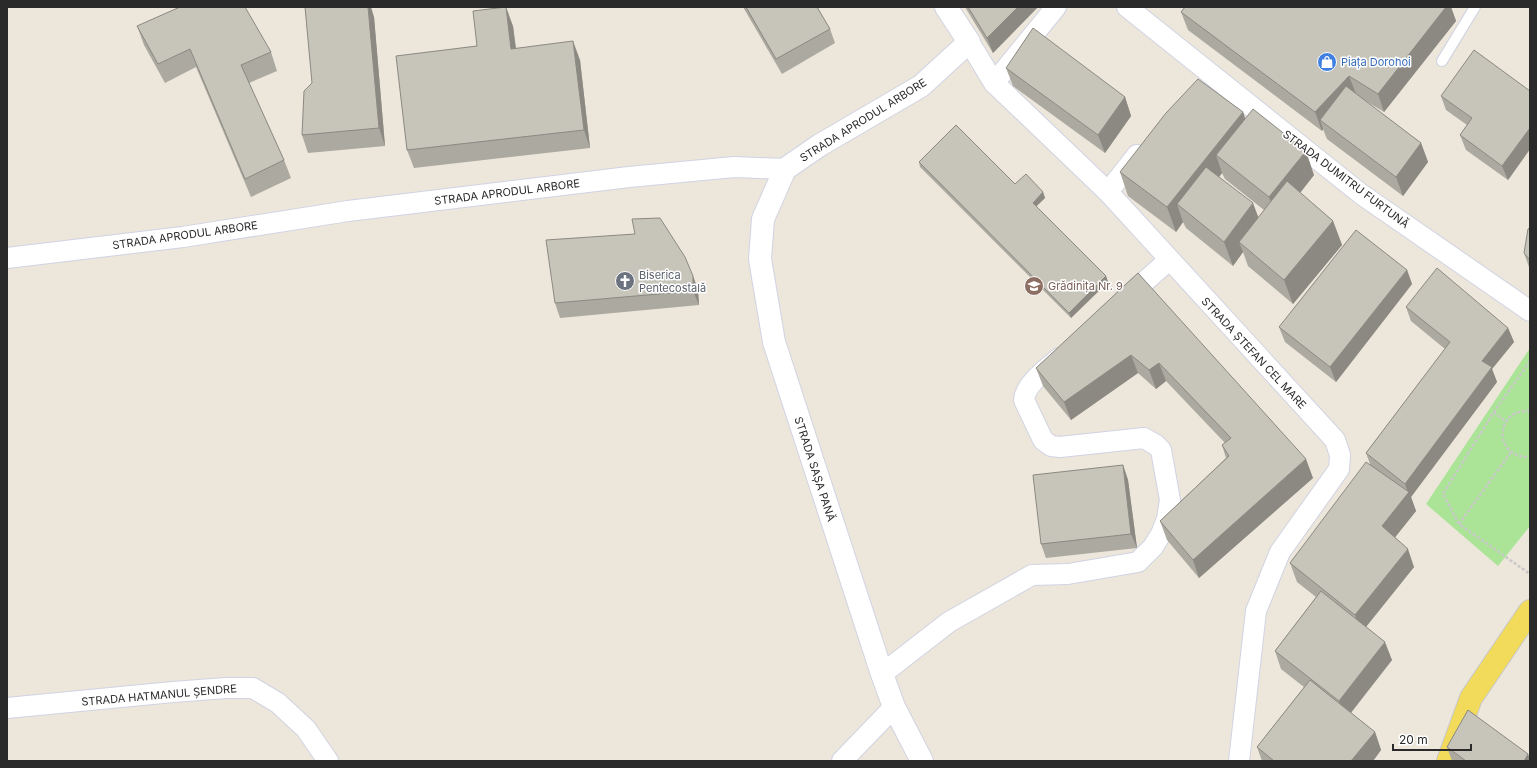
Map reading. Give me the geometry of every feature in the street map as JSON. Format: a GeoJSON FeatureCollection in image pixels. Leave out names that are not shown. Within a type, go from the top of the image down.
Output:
{"type":"FeatureCollection","features":[{"type":"Feature","properties":{"kind":"main road"},"geometry":{"type":"LineString","coordinates":[[1448,761],[1471,698],[1530,611]]}},
{"type":"Feature","properties":{"kind":"street","name":"STRADA ȘTEFAN CEL MARE"},"geometry":{"type":"LineString","coordinates":[[946,7],[994,83],[1108,192],[1335,440],[1340,455],[1339,469],[1280,552],[1256,611],[1239,761]]}},
{"type":"Feature","properties":{"kind":"street"},"geometry":{"type":"LineString","coordinates":[[994,83],[1056,7]]}},
{"type":"Feature","properties":{"kind":"street","name":"STRADA DUMITRU FURTUNĂ"},"geometry":{"type":"LineString","coordinates":[[1127,7],[1200,77],[1361,194],[1530,311]]}},
{"type":"Feature","properties":{"kind":"street","name":"STRADA APRODUL ARBORE"},"geometry":{"type":"LineString","coordinates":[[7,258],[183,237],[348,211],[629,177],[734,167],[785,169],[820,145],[921,86],[969,42]]}},
{"type":"Feature","properties":{"kind":"street"},"geometry":{"type":"LineString","coordinates":[[1108,192],[1147,143]]}},
{"type":"Feature","properties":{"kind":"street","name":"STRADA SAȘA PANĂ"},"geometry":{"type":"LineString","coordinates":[[785,169],[763,219],[760,259],[773,335],[882,674],[894,707],[922,761]]}},
{"type":"Feature","properties":{"kind":"street"},"geometry":{"type":"LineString","coordinates":[[1110,313],[1169,260]]}},
{"type":"Feature","properties":{"kind":"street"},"geometry":{"type":"LineString","coordinates":[[882,674],[949,622],[1032,575],[1068,574],[1138,562],[1157,541],[1167,519],[1170,500],[1161,450],[1156,445],[1144,438],[1060,447],[1051,446],[1043,440],[1024,400],[1024,393],[1028,387],[1075,344]]}},
{"type":"Feature","properties":{"kind":"street","name":"STRADA HATMANUL ȘENDRE"},"geometry":{"type":"LineString","coordinates":[[7,708],[173,692],[226,688],[252,688],[278,703],[306,729],[328,761]]}},
{"type":"Feature","properties":{"kind":"street"},"geometry":{"type":"LineString","coordinates":[[842,761],[894,707]]}},
{"type":"Feature","properties":{"kind":"lane"},"geometry":{"type":"LineString","coordinates":[[1442,62],[1475,7]]}},
{"type":"Feature","properties":{"kind":"path"},"geometry":{"type":"LineString","coordinates":[[1530,361],[1494,412],[1443,494],[1459,524],[1530,574]]}},
{"type":"Feature","properties":{"kind":"path"},"geometry":{"type":"LineString","coordinates":[[1530,411],[1524,410],[1516,412],[1510,416],[1502,429],[1504,444],[1511,452],[1522,457],[1530,457]]}},
{"type":"Feature","properties":{"kind":"path"},"geometry":{"type":"LineString","coordinates":[[1494,412],[1506,422]]}},
{"type":"Feature","properties":{"kind":"path"},"geometry":{"type":"LineString","coordinates":[[1459,524],[1511,452]]}},
{"type":"Feature","properties":{"kind":"green space"},"geometry":{"type":"Polygon","coordinates":[[[1530,348],[1530,526],[1498,566],[1426,504],[1530,348]]]}},
{"type":"Feature","properties":{"kind":"building"},"geometry":{"type":"Polygon","coordinates":[[[180,7],[245,7],[271,52],[241,65],[284,160],[245,179],[190,49],[158,64],[137,26],[180,7]]]}},
{"type":"Feature","properties":{"kind":"building"},"geometry":{"type":"Polygon","coordinates":[[[305,7],[368,7],[379,128],[302,135],[304,91],[312,83],[305,7]]]}},
{"type":"Feature","properties":{"kind":"building"},"geometry":{"type":"Polygon","coordinates":[[[506,7],[511,49],[573,41],[584,130],[407,150],[396,56],[477,46],[473,11],[506,7]]]}},
{"type":"Feature","properties":{"kind":"building"},"geometry":{"type":"Polygon","coordinates":[[[746,7],[817,7],[830,29],[776,59],[746,7]]]}},
{"type":"Feature","properties":{"kind":"building"},"geometry":{"type":"Polygon","coordinates":[[[968,7],[1018,7],[987,38],[968,7]]]}},
{"type":"Feature","properties":{"kind":"building","name":"Piața Dorohoi"},"geometry":{"type":"Polygon","coordinates":[[[1185,7],[1446,7],[1378,94],[1349,76],[1315,112],[1181,12],[1185,7]]]}},
{"type":"Feature","properties":{"kind":"building"},"geometry":{"type":"Polygon","coordinates":[[[1033,28],[1125,97],[1098,135],[1006,68],[1033,28]]]}},
{"type":"Feature","properties":{"kind":"building"},"geometry":{"type":"Polygon","coordinates":[[[1474,50],[1530,91],[1530,128],[1502,166],[1460,135],[1472,118],[1441,96],[1474,50]]]}},
{"type":"Feature","properties":{"kind":"building"},"geometry":{"type":"Polygon","coordinates":[[[1198,79],[1243,112],[1167,207],[1120,172],[1166,113],[1198,79]]]}},
{"type":"Feature","properties":{"kind":"building"},"geometry":{"type":"Polygon","coordinates":[[[1346,86],[1421,143],[1396,177],[1320,120],[1346,86]]]}},
{"type":"Feature","properties":{"kind":"building"},"geometry":{"type":"Polygon","coordinates":[[[1253,109],[1306,151],[1269,197],[1216,155],[1253,109]]]}},
{"type":"Feature","properties":{"kind":"building"},"geometry":{"type":"Polygon","coordinates":[[[956,125],[1015,184],[1026,174],[1043,192],[1033,203],[1106,276],[1069,313],[919,162],[956,125]]]}},
{"type":"Feature","properties":{"kind":"building"},"geometry":{"type":"Polygon","coordinates":[[[1206,167],[1253,203],[1224,242],[1177,204],[1206,167]]]}},
{"type":"Feature","properties":{"kind":"building"},"geometry":{"type":"Polygon","coordinates":[[[1287,181],[1333,221],[1284,280],[1239,242],[1287,181]]]}},
{"type":"Feature","properties":{"kind":"building","name":"Biserica Pentecostală"},"geometry":{"type":"Polygon","coordinates":[[[660,218],[685,257],[693,276],[693,291],[555,303],[546,240],[635,234],[632,219],[660,218]]]}},
{"type":"Feature","properties":{"kind":"building"},"geometry":{"type":"Polygon","coordinates":[[[1530,227],[1530,260],[1524,253],[1528,229],[1530,227]]]}},
{"type":"Feature","properties":{"kind":"building"},"geometry":{"type":"Polygon","coordinates":[[[1356,230],[1407,270],[1330,367],[1279,327],[1356,230]]]}},
{"type":"Feature","properties":{"kind":"building"},"geometry":{"type":"Polygon","coordinates":[[[1437,268],[1508,328],[1482,361],[1492,367],[1405,484],[1366,453],[1450,342],[1406,307],[1437,268]]]}},
{"type":"Feature","properties":{"kind":"building"},"geometry":{"type":"Polygon","coordinates":[[[1138,273],[1306,459],[1193,560],[1160,521],[1229,456],[1222,445],[1231,438],[1159,363],[1149,370],[1131,355],[1064,402],[1036,368],[1138,273]]]}},
{"type":"Feature","properties":{"kind":"building"},"geometry":{"type":"Polygon","coordinates":[[[1366,462],[1409,492],[1382,526],[1408,549],[1355,615],[1290,563],[1366,462]]]}},
{"type":"Feature","properties":{"kind":"building"},"geometry":{"type":"Polygon","coordinates":[[[1123,465],[1131,534],[1041,544],[1033,475],[1123,465]]]}},
{"type":"Feature","properties":{"kind":"building"},"geometry":{"type":"Polygon","coordinates":[[[1321,591],[1385,642],[1339,701],[1275,651],[1321,591]]]}},
{"type":"Feature","properties":{"kind":"building"},"geometry":{"type":"Polygon","coordinates":[[[1310,680],[1375,732],[1351,761],[1274,761],[1257,747],[1310,680]]]}},
{"type":"Feature","properties":{"kind":"building"},"geometry":{"type":"Polygon","coordinates":[[[1468,710],[1528,754],[1524,761],[1466,761],[1447,747],[1468,710]]]}},
{"type":"Feature","properties":{"kind":"place","name":"Piața Dorohoi"},"geometry":{"type":"Point","coordinates":[1327,62]}},
{"type":"Feature","properties":{"kind":"place","name":"Biserica Pentecostală"},"geometry":{"type":"Point","coordinates":[625,281]}},
{"type":"Feature","properties":{"kind":"place","name":"Grădinița Nr. 9"},"geometry":{"type":"Point","coordinates":[1034,286]}}]}
